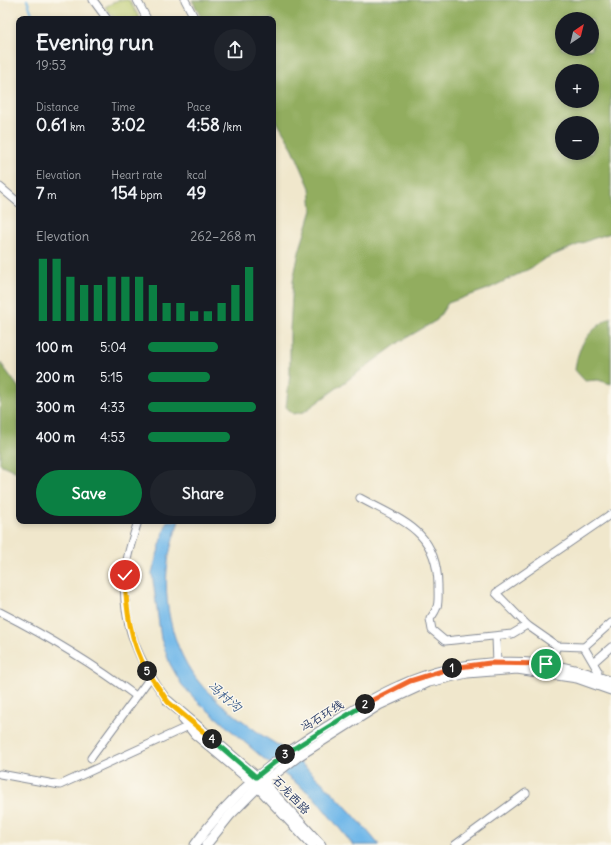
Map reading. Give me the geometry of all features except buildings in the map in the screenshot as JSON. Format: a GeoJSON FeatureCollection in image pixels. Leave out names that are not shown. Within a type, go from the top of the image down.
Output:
{"type":"FeatureCollection","features":[{"type":"Feature","properties":{"kind":"main road","name":"冯石环线"},"geometry":{"type":"LineString","coordinates":[[206,845],[269,767],[292,749],[357,708],[397,686],[442,670],[497,662],[550,664],[570,667],[611,690]]}},
{"type":"Feature","properties":{"kind":"main road","name":"冯石环线"},"geometry":{"type":"LineString","coordinates":[[195,845],[224,809],[257,782],[278,772],[300,755],[379,705],[429,682],[485,671],[517,669],[611,682]]}},
{"type":"Feature","properties":{"kind":"main road","name":"石龙西路"},"geometry":{"type":"LineString","coordinates":[[168,702],[195,734],[257,782],[312,845]]}},
{"type":"Feature","properties":{"kind":"main road","name":"石龙西路"},"geometry":{"type":"LineString","coordinates":[[168,702],[257,782],[321,845]]}},
{"type":"Feature","properties":{"kind":"street"},"geometry":{"type":"LineString","coordinates":[[93,0],[105,16]]}},
{"type":"Feature","properties":{"kind":"street"},"geometry":{"type":"LineString","coordinates":[[137,0],[145,16]]}},
{"type":"Feature","properties":{"kind":"street"},"geometry":{"type":"LineString","coordinates":[[184,0],[193,16]]}},
{"type":"Feature","properties":{"kind":"street"},"geometry":{"type":"LineString","coordinates":[[0,187],[16,200]]}},
{"type":"Feature","properties":{"kind":"street"},"geometry":{"type":"LineString","coordinates":[[360,498],[415,529],[432,550],[437,573],[438,609],[430,619],[432,630],[445,640],[496,637],[512,634],[527,625]]}},
{"type":"Feature","properties":{"kind":"street"},"geometry":{"type":"LineString","coordinates":[[611,514],[496,593],[527,625],[557,646],[584,647],[611,623]]}},
{"type":"Feature","properties":{"kind":"street","name":"石龙西路"},"geometry":{"type":"LineString","coordinates":[[137,524],[128,555],[125,575],[125,601],[133,640],[141,661],[150,678],[168,702]]}},
{"type":"Feature","properties":{"kind":"street"},"geometry":{"type":"LineString","coordinates":[[0,612],[54,640],[99,668],[136,696]]}},
{"type":"Feature","properties":{"kind":"street"},"geometry":{"type":"LineString","coordinates":[[496,637],[497,662]]}},
{"type":"Feature","properties":{"kind":"street"},"geometry":{"type":"LineString","coordinates":[[550,664],[557,646]]}},
{"type":"Feature","properties":{"kind":"street"},"geometry":{"type":"LineString","coordinates":[[584,647],[598,671],[596,681]]}},
{"type":"Feature","properties":{"kind":"street"},"geometry":{"type":"LineString","coordinates":[[594,662],[611,647]]}},
{"type":"Feature","properties":{"kind":"street"},"geometry":{"type":"LineString","coordinates":[[91,758],[150,678]]}},
{"type":"Feature","properties":{"kind":"street"},"geometry":{"type":"LineString","coordinates":[[0,774],[60,785],[189,726]]}},
{"type":"Feature","properties":{"kind":"street"},"geometry":{"type":"LineString","coordinates":[[455,845],[526,792]]}},
{"type":"Feature","properties":{"kind":"green space"},"geometry":{"type":"Polygon","coordinates":[[[118,0],[129,0],[138,16],[112,16],[105,7],[118,0]]]}},
{"type":"Feature","properties":{"kind":"green space"},"geometry":{"type":"Polygon","coordinates":[[[192,0],[611,0],[611,233],[592,239],[544,259],[531,268],[488,289],[448,303],[437,320],[401,341],[304,412],[293,414],[286,407],[290,374],[290,330],[293,281],[299,252],[312,210],[310,188],[293,149],[276,120],[276,16],[200,16],[192,0]]]}},
{"type":"Feature","properties":{"kind":"green space"},"geometry":{"type":"Polygon","coordinates":[[[611,317],[611,384],[598,380],[585,381],[575,370],[579,352],[582,345],[591,333],[611,317]]]}},
{"type":"Feature","properties":{"kind":"green space"},"geometry":{"type":"Polygon","coordinates":[[[0,362],[16,384],[16,472],[0,464],[0,362]]]}},
{"type":"Feature","properties":{"kind":"water"},"geometry":{"type":"Polygon","coordinates":[[[166,524],[178,524],[169,556],[167,574],[168,611],[172,629],[179,647],[197,680],[215,699],[263,736],[281,747],[321,781],[379,845],[353,845],[313,796],[263,758],[196,700],[182,685],[170,664],[161,639],[152,573],[166,524]]]}},
{"type":"Feature","properties":{"kind":"waterway"},"geometry":{"type":"LineString","coordinates":[[27,0],[33,16]]}},
{"type":"Feature","properties":{"kind":"route"},"geometry":{"type":"LineString","coordinates":[[125,575],[125,601],[128,622],[141,661],[150,678],[168,702],[256,777],[292,749],[357,708],[397,686],[423,676],[456,667],[510,662],[546,664]]}},
{"type":"Feature","properties":{"kind":"water label","name":"冯村沟"},"geometry":{"type":"Point","coordinates":[225,696]}}]}
